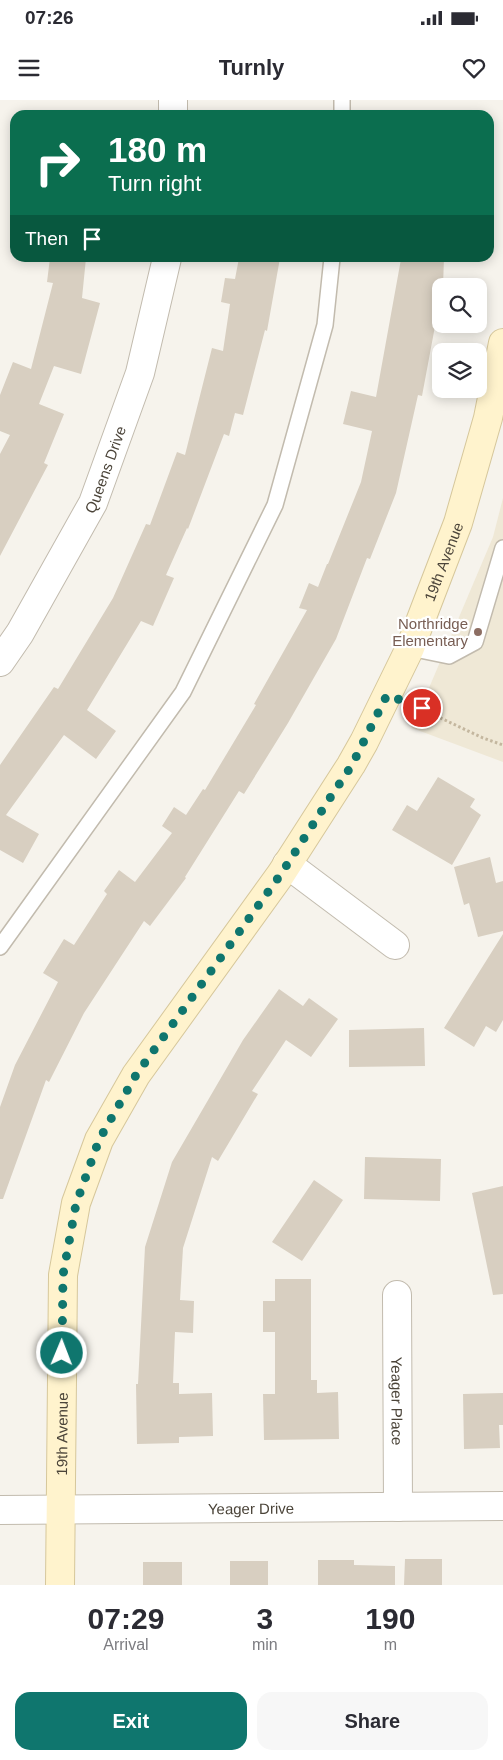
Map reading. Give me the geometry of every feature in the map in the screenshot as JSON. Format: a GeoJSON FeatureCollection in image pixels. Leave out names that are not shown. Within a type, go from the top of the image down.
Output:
{"type":"FeatureCollection","features":[{"type":"Feature","properties":{"kind":"street","name":"Queens Drive"},"geometry":{"type":"LineString","coordinates":[[0,662],[20,634],[93,503],[140,373],[166,262]]}},
{"type":"Feature","properties":{"kind":"street","name":"19th Avenue"},"geometry":{"type":"LineString","coordinates":[[60,1585],[63,1275],[76,1204],[99,1140],[136,1075],[287,864],[352,765],[387,695],[410,648],[458,523],[488,418],[503,343]]}},
{"type":"Feature","properties":{"kind":"street"},"geometry":{"type":"LineString","coordinates":[[287,864],[395,945]]}},
{"type":"Feature","properties":{"kind":"street","name":"Yeager Place"},"geometry":{"type":"LineString","coordinates":[[397,1294],[398,1507]]}},
{"type":"Feature","properties":{"kind":"street","name":"Yeager Drive"},"geometry":{"type":"LineString","coordinates":[[0,1510],[503,1506]]}},
{"type":"Feature","properties":{"kind":"lane"},"geometry":{"type":"LineString","coordinates":[[0,947],[184,692],[275,505],[325,325],[332,262]]}},
{"type":"Feature","properties":{"kind":"lane"},"geometry":{"type":"LineString","coordinates":[[410,648],[449,656],[475,642],[503,548]]}},
{"type":"Feature","properties":{"kind":"path"},"geometry":{"type":"LineString","coordinates":[[387,695],[422,708],[483,738],[503,745]]}},
{"type":"Feature","properties":{"kind":"shaded area","name":"Northridge Elementary"},"geometry":{"type":"Polygon","coordinates":[[[503,498],[503,762],[412,728],[493,537],[503,498]]]}},
{"type":"Feature","properties":{"kind":"building"},"geometry":{"type":"Polygon","coordinates":[[[50,262],[86,262],[82,298],[100,303],[81,374],[54,366],[39,404],[64,414],[44,463],[48,465],[0,556],[0,454],[10,435],[0,431],[0,395],[13,362],[31,369],[53,283],[47,282],[50,262]]]}},
{"type":"Feature","properties":{"kind":"building"},"geometry":{"type":"Polygon","coordinates":[[[238,262],[279,262],[267,331],[265,330],[243,415],[235,413],[229,436],[224,434],[188,529],[166,575],[174,578],[153,626],[141,621],[87,710],[116,731],[96,759],[64,735],[6,815],[39,834],[23,863],[0,850],[0,765],[54,687],[58,689],[113,598],[146,524],[150,525],[177,452],[185,455],[212,348],[223,351],[230,304],[221,302],[225,278],[235,279],[238,262]]]}},
{"type":"Feature","properties":{"kind":"building"},"geometry":{"type":"Polygon","coordinates":[[[400,262],[444,262],[443,278],[432,278],[432,333],[434,333],[422,396],[418,395],[396,493],[370,559],[367,558],[336,639],[288,723],[244,794],[239,791],[186,878],[150,926],[144,921],[84,1013],[49,1082],[46,1080],[3,1199],[0,1199],[0,1107],[15,1065],[58,982],[43,973],[64,939],[74,945],[107,894],[104,891],[119,870],[135,882],[172,833],[162,826],[174,807],[186,815],[203,789],[205,790],[256,705],[254,704],[307,610],[299,608],[309,583],[318,587],[328,564],[361,482],[372,431],[343,424],[351,391],[376,397],[400,262]]]}},
{"type":"Feature","properties":{"kind":"building"},"geometry":{"type":"Polygon","coordinates":[[[438,777],[475,799],[470,807],[481,815],[452,865],[392,830],[407,805],[417,811],[438,777]]]}},
{"type":"Feature","properties":{"kind":"building"},"geometry":{"type":"Polygon","coordinates":[[[490,857],[496,883],[503,881],[503,931],[478,937],[469,903],[464,905],[454,867],[490,857]]]}},
{"type":"Feature","properties":{"kind":"building"},"geometry":{"type":"Polygon","coordinates":[[[503,934],[503,1020],[496,1032],[486,1026],[474,1047],[444,1028],[503,934]]]}},
{"type":"Feature","properties":{"kind":"building"},"geometry":{"type":"Polygon","coordinates":[[[279,989],[303,1006],[309,998],[338,1019],[311,1057],[286,1040],[252,1091],[258,1094],[218,1161],[212,1157],[183,1248],[180,1300],[194,1301],[193,1333],[175,1332],[173,1383],[179,1383],[179,1394],[212,1393],[213,1436],[179,1437],[179,1443],[137,1444],[136,1384],[138,1384],[145,1247],[172,1162],[243,1040],[279,989]]]}},
{"type":"Feature","properties":{"kind":"building"},"geometry":{"type":"Polygon","coordinates":[[[424,1028],[425,1066],[349,1067],[349,1030],[424,1028]]]}},
{"type":"Feature","properties":{"kind":"building"},"geometry":{"type":"Polygon","coordinates":[[[365,1157],[441,1159],[440,1201],[364,1199],[365,1157]]]}},
{"type":"Feature","properties":{"kind":"building"},"geometry":{"type":"Polygon","coordinates":[[[314,1180],[343,1200],[302,1261],[272,1242],[314,1180]]]}},
{"type":"Feature","properties":{"kind":"building"},"geometry":{"type":"Polygon","coordinates":[[[503,1186],[503,1294],[493,1295],[472,1193],[503,1186]]]}},
{"type":"Feature","properties":{"kind":"building"},"geometry":{"type":"Polygon","coordinates":[[[275,1279],[311,1279],[311,1380],[317,1380],[317,1393],[338,1392],[339,1439],[264,1440],[263,1394],[275,1394],[275,1332],[263,1332],[263,1301],[275,1301],[275,1279]]]}},
{"type":"Feature","properties":{"kind":"building"},"geometry":{"type":"Polygon","coordinates":[[[503,1393],[503,1425],[499,1425],[500,1448],[464,1449],[463,1394],[503,1393]]]}},
{"type":"Feature","properties":{"kind":"building"},"geometry":{"type":"Polygon","coordinates":[[[405,1559],[442,1559],[442,1585],[404,1585],[405,1559]]]}},
{"type":"Feature","properties":{"kind":"building"},"geometry":{"type":"Polygon","coordinates":[[[318,1560],[354,1560],[354,1565],[395,1566],[395,1585],[318,1585],[318,1560]]]}},
{"type":"Feature","properties":{"kind":"building"},"geometry":{"type":"Polygon","coordinates":[[[230,1561],[268,1561],[268,1585],[230,1585],[230,1561]]]}},
{"type":"Feature","properties":{"kind":"building"},"geometry":{"type":"Polygon","coordinates":[[[143,1562],[182,1562],[182,1585],[143,1585],[143,1562]]]}},
{"type":"Feature","properties":{"kind":"place","name":"Northridge Elementary"},"geometry":{"type":"Point","coordinates":[478,632]}},
{"type":"Feature","properties":{"kind":"route"},"geometry":{"type":"LineString","coordinates":[[62,1353],[63,1275],[76,1204],[99,1140],[136,1075],[281,874],[352,765],[387,695],[422,708]]}}]}
